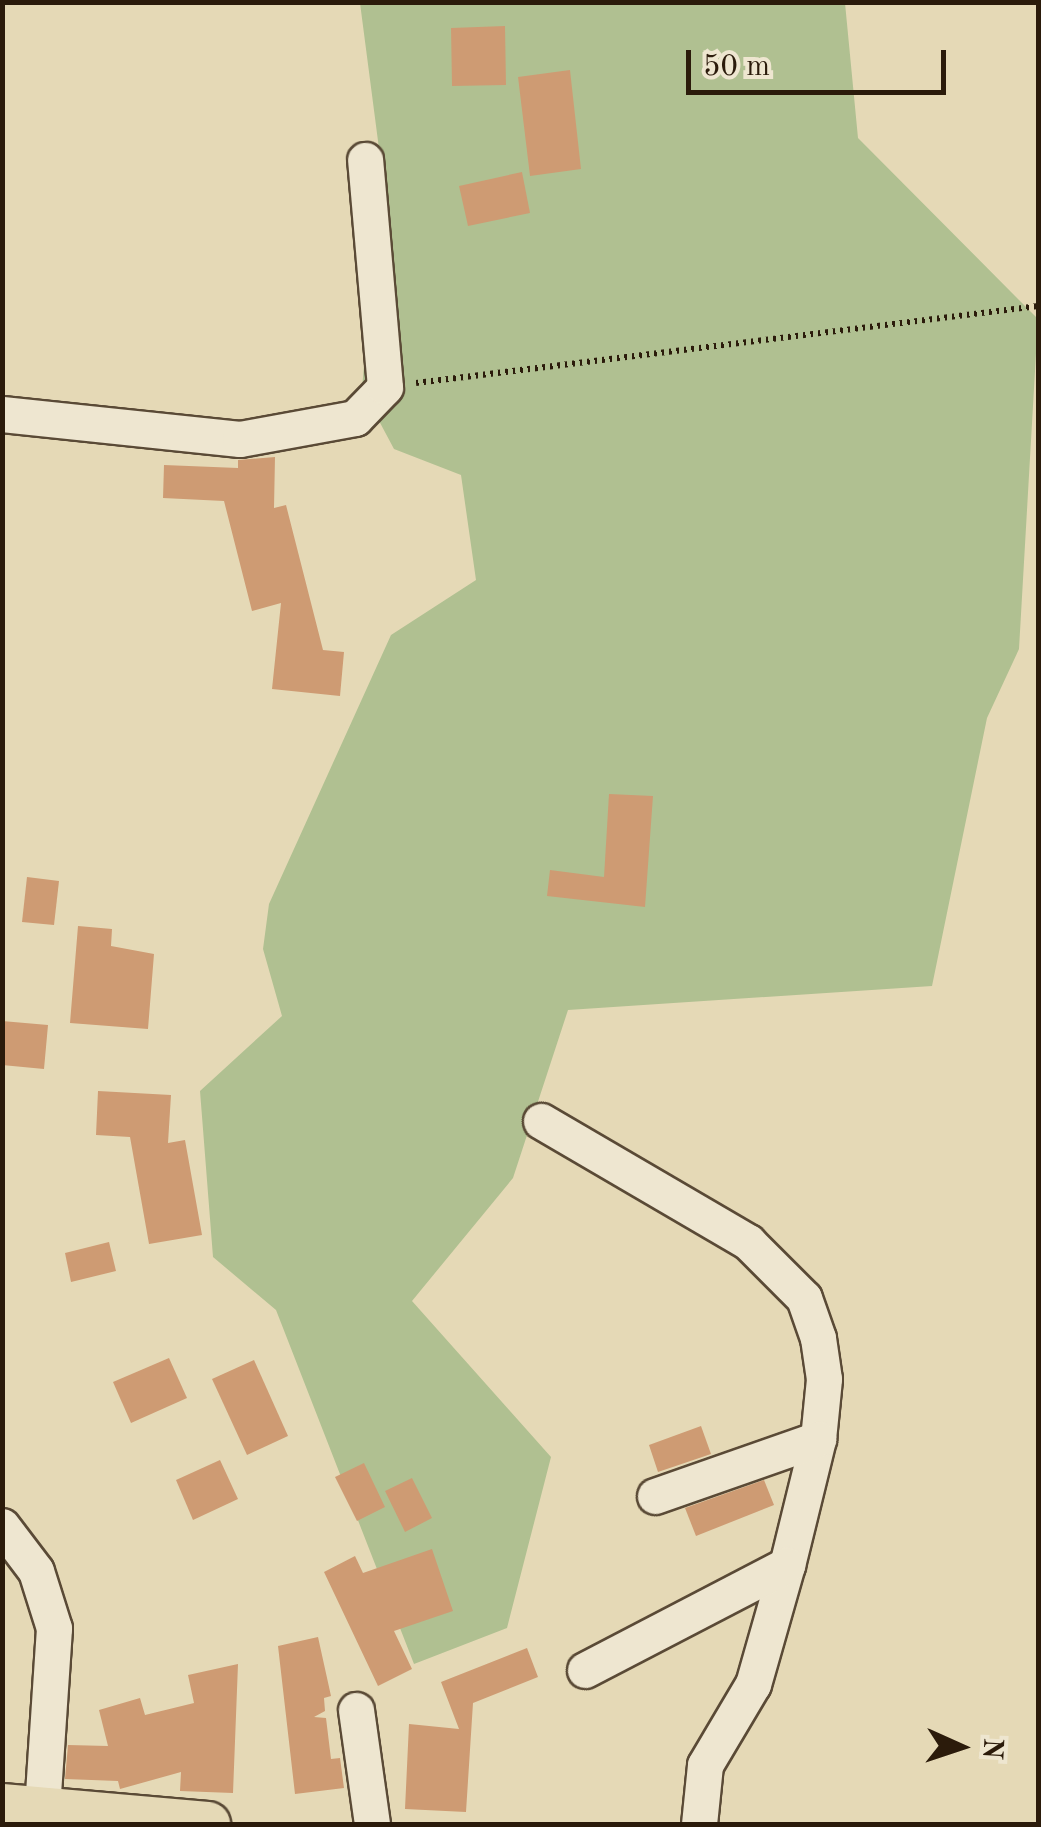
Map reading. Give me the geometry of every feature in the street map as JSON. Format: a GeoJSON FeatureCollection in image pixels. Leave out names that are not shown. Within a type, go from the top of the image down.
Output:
{"type":"FeatureCollection","features":[{"type":"Feature","properties":{"kind":"main road"},"geometry":{"type":"LineString","coordinates":[[29,1813],[207,1824]]}},
{"type":"Feature","properties":{"kind":"street"},"geometry":{"type":"LineString","coordinates":[[2,414],[240,439],[356,418],[385,387],[365,160]]}},
{"type":"Feature","properties":{"kind":"street"},"geometry":{"type":"LineString","coordinates":[[540,1121],[748,1242],[804,1298],[824,1379],[818,1439],[787,1565],[753,1684],[705,1765],[699,1824]]}},
{"type":"Feature","properties":{"kind":"street"},"geometry":{"type":"LineString","coordinates":[[655,1496],[818,1439]]}},
{"type":"Feature","properties":{"kind":"street"},"geometry":{"type":"LineString","coordinates":[[2,1526],[36,1571],[54,1628],[29,1813]]}},
{"type":"Feature","properties":{"kind":"street"},"geometry":{"type":"LineString","coordinates":[[584,1670],[787,1565]]}},
{"type":"Feature","properties":{"kind":"street"},"geometry":{"type":"LineString","coordinates":[[356,1710],[372,1824]]}},
{"type":"Feature","properties":{"kind":"path"},"geometry":{"type":"LineString","coordinates":[[385,387],[1038,306]]}},
{"type":"Feature","properties":{"kind":"green space"},"geometry":{"type":"Polygon","coordinates":[[[360,3],[845,3],[858,138],[1038,319],[1019,649],[987,718],[932,986],[568,1010],[513,1178],[412,1301],[551,1457],[507,1628],[414,1664],[276,1310],[213,1257],[200,1091],[282,1016],[263,949],[269,904],[391,635],[476,580],[461,475],[394,449],[362,389],[381,164],[360,3]]]}},
{"type":"Feature","properties":{"kind":"building"},"geometry":{"type":"Polygon","coordinates":[[[505,26],[506,85],[452,86],[451,28],[505,26]]]}},
{"type":"Feature","properties":{"kind":"building"},"geometry":{"type":"Polygon","coordinates":[[[570,70],[581,169],[530,176],[518,77],[570,70]]]}},
{"type":"Feature","properties":{"kind":"building"},"geometry":{"type":"Polygon","coordinates":[[[522,172],[530,213],[468,226],[459,186],[522,172]]]}},
{"type":"Feature","properties":{"kind":"building"},"geometry":{"type":"Polygon","coordinates":[[[275,457],[274,508],[286,505],[323,650],[344,652],[340,696],[272,689],[281,603],[252,611],[224,501],[163,498],[164,465],[238,468],[238,460],[275,457]]]}},
{"type":"Feature","properties":{"kind":"building"},"geometry":{"type":"Polygon","coordinates":[[[609,794],[653,796],[645,907],[547,896],[550,870],[604,877],[609,794]]]}},
{"type":"Feature","properties":{"kind":"building"},"geometry":{"type":"Polygon","coordinates":[[[27,877],[59,881],[54,925],[22,922],[27,877]]]}},
{"type":"Feature","properties":{"kind":"building"},"geometry":{"type":"Polygon","coordinates":[[[78,926],[112,929],[111,946],[154,954],[148,1029],[70,1023],[78,926]]]}},
{"type":"Feature","properties":{"kind":"building"},"geometry":{"type":"Polygon","coordinates":[[[2,1021],[48,1025],[44,1069],[2,1065],[2,1021]]]}},
{"type":"Feature","properties":{"kind":"building"},"geometry":{"type":"Polygon","coordinates":[[[98,1091],[171,1095],[168,1143],[185,1140],[202,1235],[149,1244],[130,1137],[96,1135],[98,1091]]]}},
{"type":"Feature","properties":{"kind":"building"},"geometry":{"type":"Polygon","coordinates":[[[109,1242],[116,1271],[71,1282],[65,1253],[109,1242]]]}},
{"type":"Feature","properties":{"kind":"building"},"geometry":{"type":"Polygon","coordinates":[[[169,1358],[187,1398],[131,1423],[113,1382],[169,1358]]]}},
{"type":"Feature","properties":{"kind":"building"},"geometry":{"type":"Polygon","coordinates":[[[254,1360],[288,1436],[247,1455],[212,1379],[254,1360]]]}},
{"type":"Feature","properties":{"kind":"building"},"geometry":{"type":"Polygon","coordinates":[[[701,1426],[711,1454],[658,1472],[649,1445],[701,1426]]]}},
{"type":"Feature","properties":{"kind":"building"},"geometry":{"type":"Polygon","coordinates":[[[220,1460],[238,1499],[193,1520],[176,1480],[220,1460]]]}},
{"type":"Feature","properties":{"kind":"building"},"geometry":{"type":"Polygon","coordinates":[[[364,1463],[385,1507],[357,1521],[335,1477],[364,1463]]]}},
{"type":"Feature","properties":{"kind":"building"},"geometry":{"type":"Polygon","coordinates":[[[412,1478],[432,1518],[405,1532],[385,1491],[412,1478]]]}},
{"type":"Feature","properties":{"kind":"building"},"geometry":{"type":"Polygon","coordinates":[[[764,1480],[774,1505],[696,1536],[685,1508],[764,1480]]]}},
{"type":"Feature","properties":{"kind":"building"},"geometry":{"type":"Polygon","coordinates":[[[432,1549],[453,1611],[394,1631],[412,1669],[378,1686],[324,1572],[355,1556],[363,1573],[432,1549]]]}},
{"type":"Feature","properties":{"kind":"building"},"geometry":{"type":"Polygon","coordinates":[[[318,1637],[331,1696],[324,1698],[325,1711],[314,1717],[326,1718],[331,1759],[340,1758],[344,1788],[295,1794],[278,1646],[318,1637]]]}},
{"type":"Feature","properties":{"kind":"building"},"geometry":{"type":"Polygon","coordinates":[[[527,1648],[538,1677],[473,1703],[466,1812],[405,1809],[409,1724],[459,1729],[441,1682],[527,1648]]]}},
{"type":"Feature","properties":{"kind":"building"},"geometry":{"type":"Polygon","coordinates":[[[238,1664],[233,1793],[180,1791],[181,1772],[120,1789],[118,1781],[65,1779],[68,1745],[108,1746],[99,1710],[140,1698],[145,1715],[194,1703],[188,1675],[238,1664]]]}}]}
